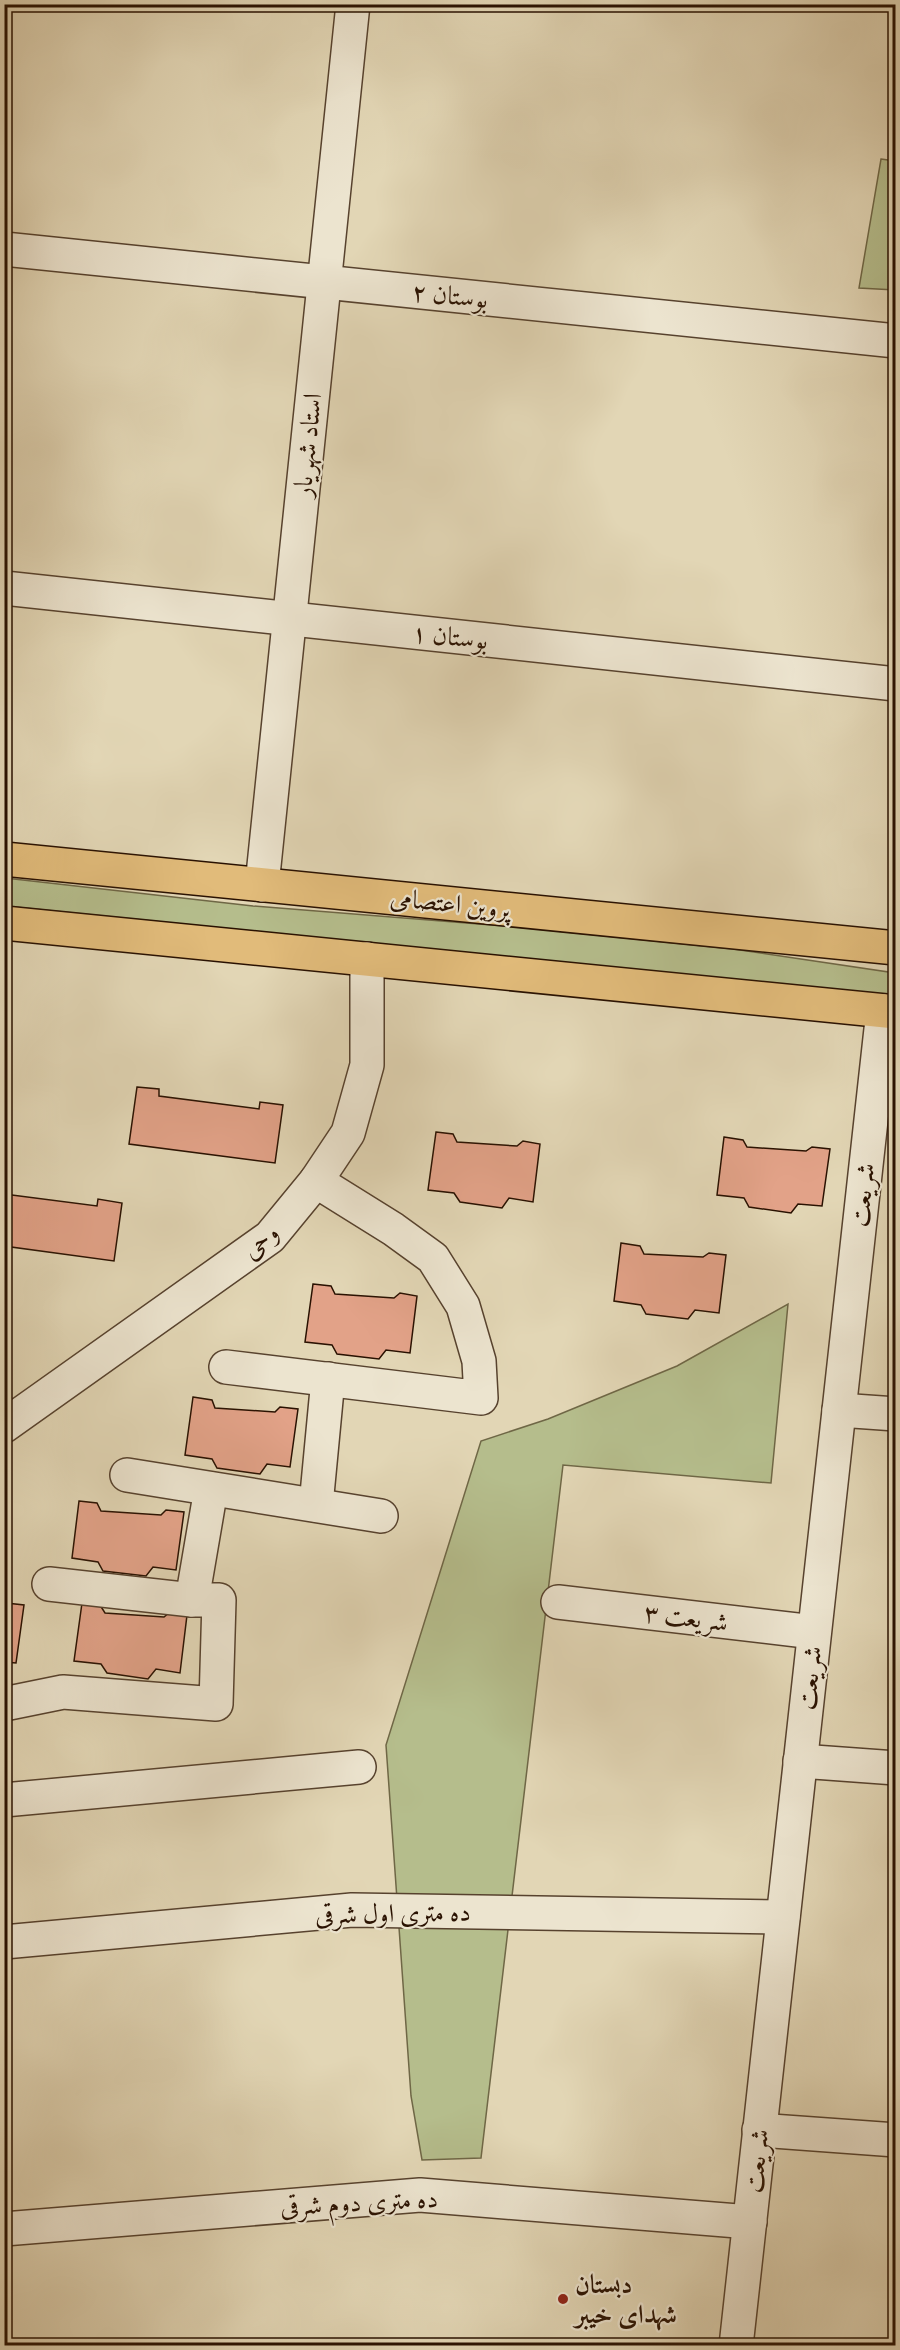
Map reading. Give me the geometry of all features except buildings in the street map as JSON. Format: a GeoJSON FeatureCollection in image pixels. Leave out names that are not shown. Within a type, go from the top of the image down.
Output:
{"type":"FeatureCollection","features":[{"type":"Feature","properties":{"kind":"main road","name":"پروین اعتصامی"},"geometry":{"type":"LineString","coordinates":[[4,859],[896,948]]}},
{"type":"Feature","properties":{"kind":"main road"},"geometry":{"type":"LineString","coordinates":[[4,923],[889,1011]]}},
{"type":"Feature","properties":{"kind":"street","name":"استاد شهریار"},"geometry":{"type":"LineString","coordinates":[[262,885],[353,4]]}},
{"type":"Feature","properties":{"kind":"street","name":"بوستان ۲"},"geometry":{"type":"LineString","coordinates":[[4,249],[896,341]]}},
{"type":"Feature","properties":{"kind":"street","name":"بوستان ۱"},"geometry":{"type":"LineString","coordinates":[[4,588],[896,684]]}},
{"type":"Feature","properties":{"kind":"street","name":"وحی"},"geometry":{"type":"LineString","coordinates":[[4,1426],[270,1237],[316,1181],[348,1133],[367,1065],[367,959]]}},
{"type":"Feature","properties":{"kind":"street","name":"شریعت"},"geometry":{"type":"LineString","coordinates":[[736,2346],[839,1410],[889,1011]]}},
{"type":"Feature","properties":{"kind":"street"},"geometry":{"type":"LineString","coordinates":[[226,1367],[481,1398],[479,1361],[463,1306],[433,1258],[393,1229],[316,1181]]}},
{"type":"Feature","properties":{"kind":"street"},"geometry":{"type":"LineString","coordinates":[[316,1505],[328,1379]]}},
{"type":"Feature","properties":{"kind":"street"},"geometry":{"type":"LineString","coordinates":[[839,1410],[896,1414]]}},
{"type":"Feature","properties":{"kind":"street"},"geometry":{"type":"LineString","coordinates":[[127,1475],[381,1516]]}},
{"type":"Feature","properties":{"kind":"street"},"geometry":{"type":"LineString","coordinates":[[192,1600],[211,1489]]}},
{"type":"Feature","properties":{"kind":"street"},"geometry":{"type":"LineString","coordinates":[[4,1704],[63,1692],[216,1704],[219,1600],[192,1600],[49,1584]]}},
{"type":"Feature","properties":{"kind":"street","name":"شریعت ۳"},"geometry":{"type":"LineString","coordinates":[[558,1602],[814,1632]]}},
{"type":"Feature","properties":{"kind":"street"},"geometry":{"type":"LineString","coordinates":[[800,1761],[896,1768]]}},
{"type":"Feature","properties":{"kind":"street"},"geometry":{"type":"LineString","coordinates":[[4,1800],[359,1767]]}},
{"type":"Feature","properties":{"kind":"street","name":"ده متری اول شرقی"},"geometry":{"type":"LineString","coordinates":[[4,1942],[352,1910],[783,1917]]}},
{"type":"Feature","properties":{"kind":"street"},"geometry":{"type":"LineString","coordinates":[[759,2130],[896,2140]]}},
{"type":"Feature","properties":{"kind":"street","name":"ده متری دوم شرقی"},"geometry":{"type":"LineString","coordinates":[[4,2229],[420,2195],[750,2222]]}},
{"type":"Feature","properties":{"kind":"green space"},"geometry":{"type":"Polygon","coordinates":[[[881,159],[895,161],[895,290],[859,288],[881,159]]]}},
{"type":"Feature","properties":{"kind":"green space"},"geometry":{"type":"Polygon","coordinates":[[[5,878],[253,906],[517,927],[733,949],[895,973],[895,996],[5,906],[5,878]]]}},
{"type":"Feature","properties":{"kind":"green space"},"geometry":{"type":"Polygon","coordinates":[[[788,1304],[771,1483],[563,1465],[481,2158],[422,2160],[411,2096],[386,1745],[481,1441],[548,1419],[677,1366],[788,1304]]]}},
{"type":"Feature","properties":{"kind":"place","name":"دبستان شهدای خیبر"},"geometry":{"type":"Point","coordinates":[563,2299]}}]}
